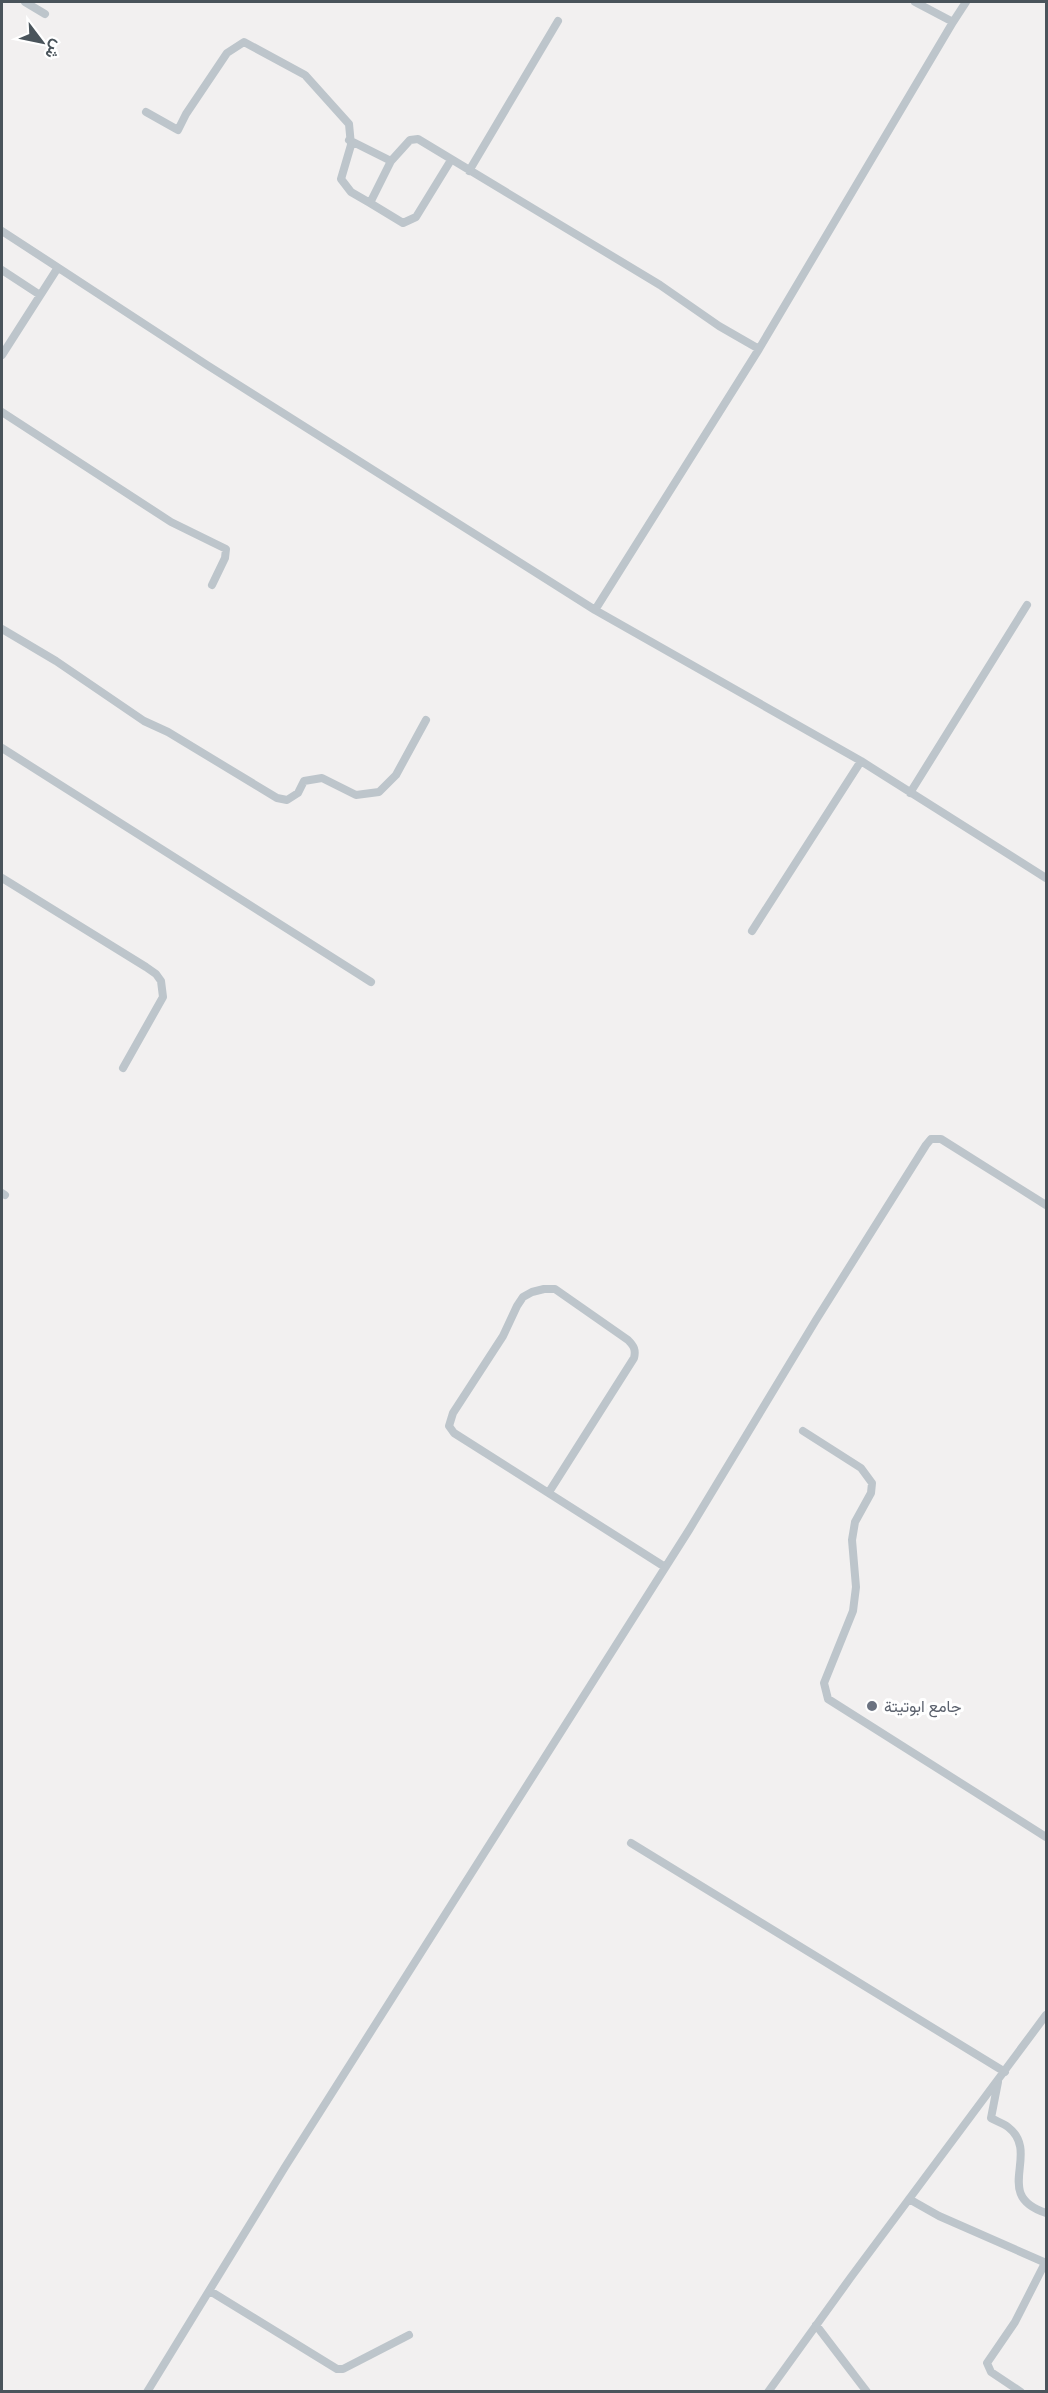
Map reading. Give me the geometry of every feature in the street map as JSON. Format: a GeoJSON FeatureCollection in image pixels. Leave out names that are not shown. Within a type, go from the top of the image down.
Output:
{"type":"FeatureCollection","features":[{"type":"Feature","properties":{"kind":"street"},"geometry":{"type":"LineString","coordinates":[[25,2],[45,14]]}},
{"type":"Feature","properties":{"kind":"street"},"geometry":{"type":"LineString","coordinates":[[915,2],[953,22]]}},
{"type":"Feature","properties":{"kind":"street"},"geometry":{"type":"LineString","coordinates":[[595,610],[759,349],[966,2]]}},
{"type":"Feature","properties":{"kind":"street"},"geometry":{"type":"LineString","coordinates":[[469,171],[558,21]]}},
{"type":"Feature","properties":{"kind":"street"},"geometry":{"type":"LineString","coordinates":[[146,112],[178,130],[186,114],[227,53],[244,42],[305,75],[349,124],[350,152],[341,179],[351,192],[403,223],[410,222],[416,217],[452,160]]}},
{"type":"Feature","properties":{"kind":"street"},"geometry":{"type":"LineString","coordinates":[[370,203],[391,161],[410,140],[418,139],[660,285],[719,326],[759,349]]}},
{"type":"Feature","properties":{"kind":"street"},"geometry":{"type":"LineString","coordinates":[[349,140],[391,161]]}},
{"type":"Feature","properties":{"kind":"street"},"geometry":{"type":"LineString","coordinates":[[2,231],[57,269],[595,610],[861,761],[1047,878]]}},
{"type":"Feature","properties":{"kind":"street"},"geometry":{"type":"LineString","coordinates":[[2,355],[57,269]]}},
{"type":"Feature","properties":{"kind":"street"},"geometry":{"type":"LineString","coordinates":[[2,270],[39,295]]}},
{"type":"Feature","properties":{"kind":"street"},"geometry":{"type":"LineString","coordinates":[[2,412],[171,522],[225,549],[225,558],[212,585]]}},
{"type":"Feature","properties":{"kind":"street"},"geometry":{"type":"LineString","coordinates":[[910,793],[1027,605]]}},
{"type":"Feature","properties":{"kind":"street"},"geometry":{"type":"LineString","coordinates":[[2,628],[56,661],[144,721],[168,732],[277,798],[287,800],[298,793],[304,781],[322,778],[356,795],[379,792],[396,775],[426,720]]}},
{"type":"Feature","properties":{"kind":"street"},"geometry":{"type":"LineString","coordinates":[[2,748],[371,982]]}},
{"type":"Feature","properties":{"kind":"street"},"geometry":{"type":"LineString","coordinates":[[752,931],[861,761]]}},
{"type":"Feature","properties":{"kind":"street"},"geometry":{"type":"LineString","coordinates":[[2,878],[146,967],[161,981],[163,997],[123,1068]]}},
{"type":"Feature","properties":{"kind":"street"},"geometry":{"type":"LineString","coordinates":[[147,2391],[931,1139],[941,1139],[1047,1205]]}},
{"type":"Feature","properties":{"kind":"street"},"geometry":{"type":"LineString","coordinates":[[549,1492],[634,1358],[635,1352],[628,1340],[555,1289],[544,1289],[523,1297],[503,1336],[453,1413],[449,1426],[454,1433],[665,1567]]}},
{"type":"Feature","properties":{"kind":"street"},"geometry":{"type":"LineString","coordinates":[[803,1431],[861,1468],[872,1483],[871,1493],[855,1522],[852,1540],[856,1587],[853,1611],[824,1683],[828,1699],[1047,1837]]}},
{"type":"Feature","properties":{"kind":"street"},"geometry":{"type":"LineString","coordinates":[[631,1843],[1005,2072]]}},
{"type":"Feature","properties":{"kind":"street"},"geometry":{"type":"LineString","coordinates":[[768,2391],[1047,2015]]}},
{"type":"Feature","properties":{"kind":"street"},"geometry":{"type":"LineString","coordinates":[[999,2081],[991,2118],[1007,2126],[1020,2145],[1017,2186],[1019,2192],[1036,2209],[1047,2213]]}},
{"type":"Feature","properties":{"kind":"street"},"geometry":{"type":"LineString","coordinates":[[909,2199],[939,2216],[1046,2263],[1015,2322],[987,2363],[991,2372],[1021,2391]]}},
{"type":"Feature","properties":{"kind":"street"},"geometry":{"type":"LineString","coordinates":[[210,2291],[337,2369],[343,2369],[409,2335]]}},
{"type":"Feature","properties":{"kind":"street"},"geometry":{"type":"LineString","coordinates":[[816,2325],[823,2331],[867,2391]]}},
{"type":"Feature","properties":{"kind":"place","name":"جامع ابوتيتة"},"geometry":{"type":"Point","coordinates":[872,1706]}}]}
